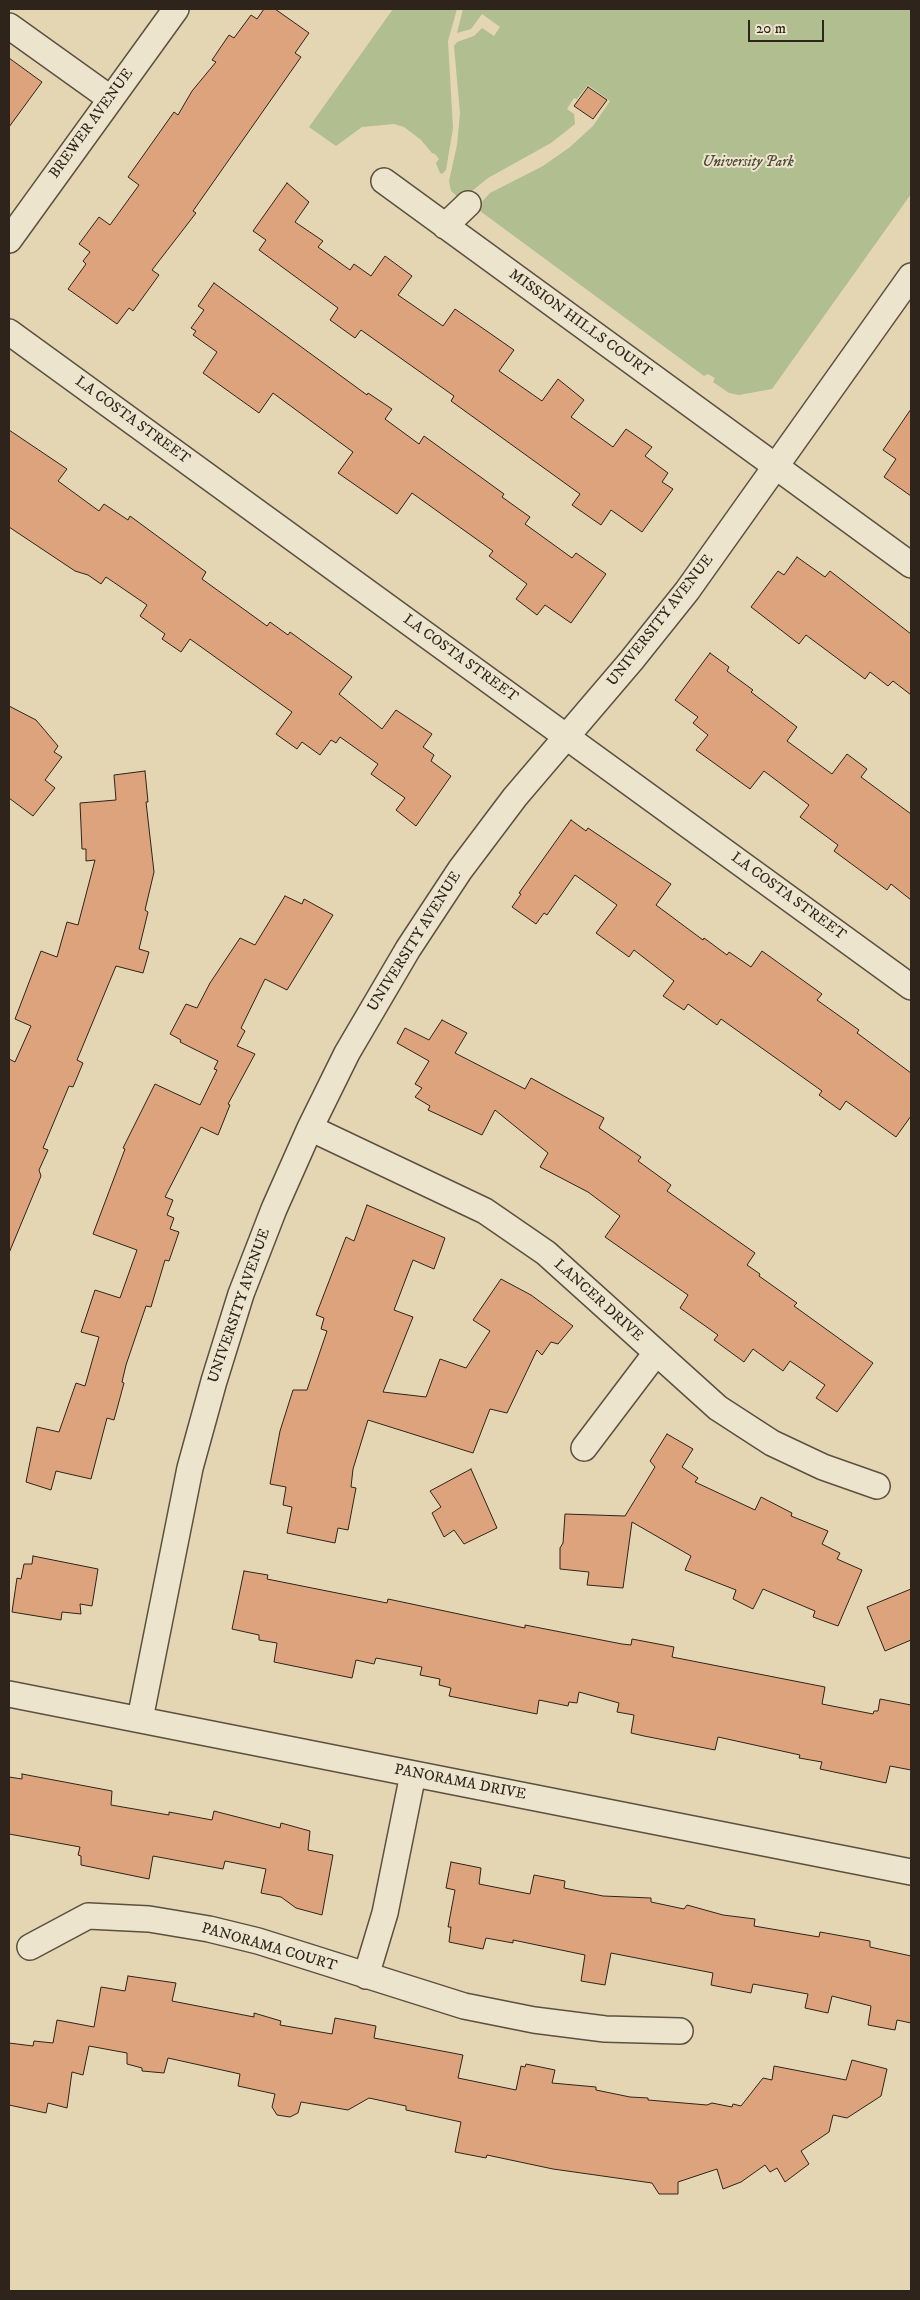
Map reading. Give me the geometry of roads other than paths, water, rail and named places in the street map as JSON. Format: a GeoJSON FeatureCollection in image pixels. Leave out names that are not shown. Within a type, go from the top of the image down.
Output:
{"type":"FeatureCollection","features":[{"type":"Feature","properties":{"kind":"street","name":"BREWER AVENUE"},"geometry":{"type":"LineString","coordinates":[[9,240],[176,9]]}},
{"type":"Feature","properties":{"kind":"street"},"geometry":{"type":"LineString","coordinates":[[9,26],[111,99]]}},
{"type":"Feature","properties":{"kind":"street","name":"MISSION HILLS COURT"},"geometry":{"type":"LineString","coordinates":[[384,181],[911,565]]}},
{"type":"Feature","properties":{"kind":"street"},"geometry":{"type":"LineString","coordinates":[[445,226],[468,204]]}},
{"type":"Feature","properties":{"kind":"street","name":"UNIVERSITY AVENUE"},"geometry":{"type":"LineString","coordinates":[[140,1719],[190,1468],[214,1380],[241,1294],[274,1210],[310,1128],[347,1053],[408,949],[460,870],[515,797],[565,736],[631,662],[687,591],[911,276]]}},
{"type":"Feature","properties":{"kind":"street","name":"LA COSTA STREET"},"geometry":{"type":"LineString","coordinates":[[9,332],[911,987]]}},
{"type":"Feature","properties":{"kind":"street","name":"LANCER DRIVE"},"geometry":{"type":"LineString","coordinates":[[310,1128],[485,1211],[526,1238],[718,1408],[772,1443],[823,1467],[878,1486]]}},
{"type":"Feature","properties":{"kind":"street"},"geometry":{"type":"LineString","coordinates":[[584,1448],[656,1353]]}},
{"type":"Feature","properties":{"kind":"street","name":"PANORAMA DRIVE"},"geometry":{"type":"LineString","coordinates":[[9,1694],[911,1872]]}},
{"type":"Feature","properties":{"kind":"street"},"geometry":{"type":"LineString","coordinates":[[366,1976],[385,1913],[413,1774]]}},
{"type":"Feature","properties":{"kind":"street","name":"PANORAMA COURT"},"geometry":{"type":"LineString","coordinates":[[30,1947],[88,1916],[149,1919],[209,1929],[258,1941],[464,2006],[534,2020],[604,2029],[680,2031]]}},
{"type":"Feature","properties":{"kind":"park label","name":"University Park"},"geometry":{"type":"Point","coordinates":[748,163]}}]}
